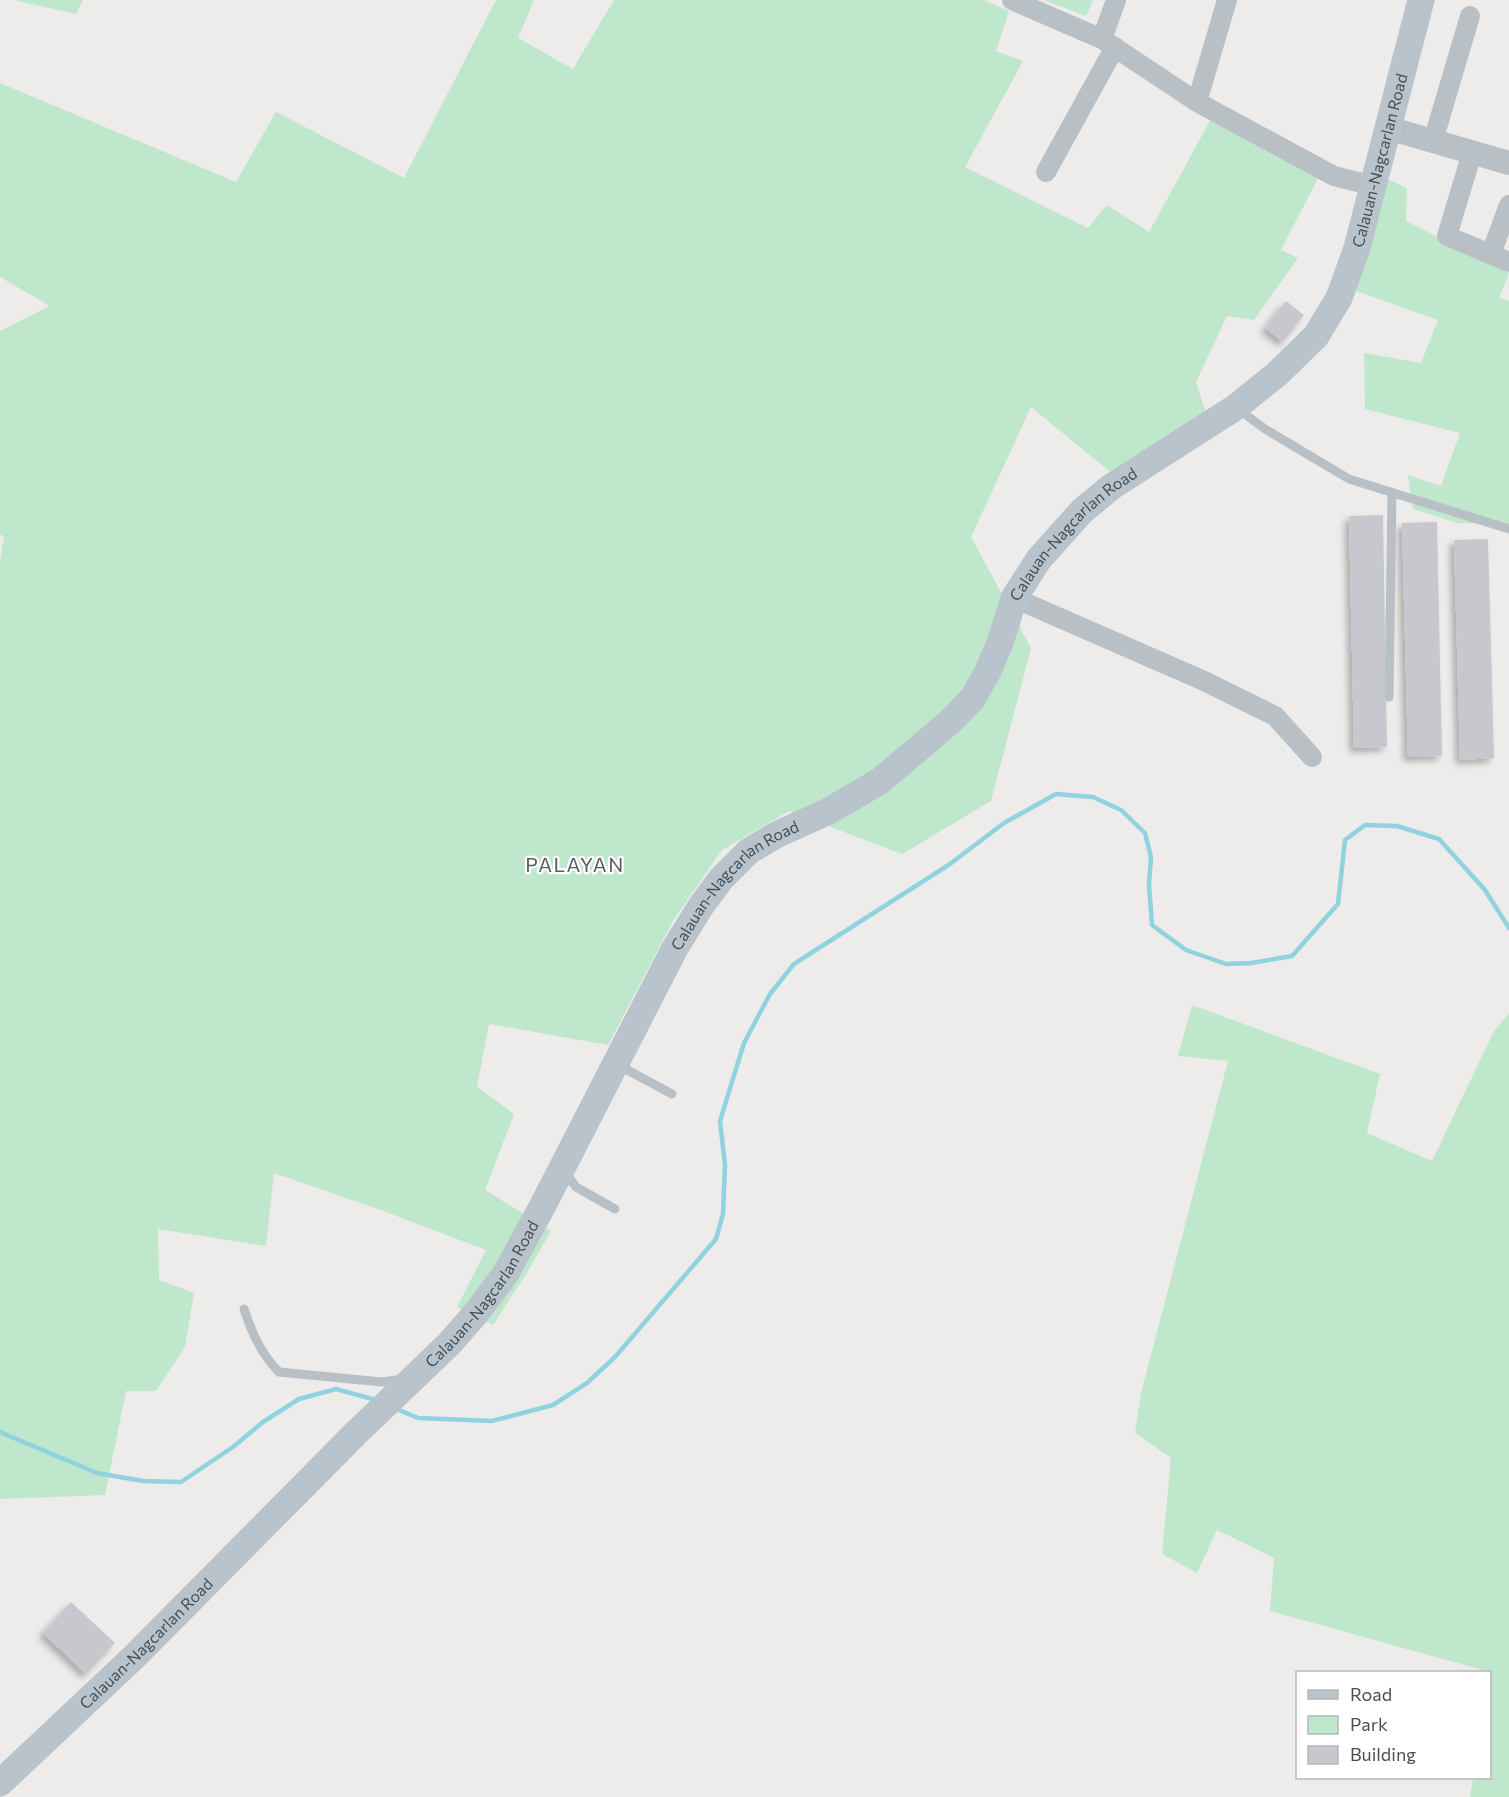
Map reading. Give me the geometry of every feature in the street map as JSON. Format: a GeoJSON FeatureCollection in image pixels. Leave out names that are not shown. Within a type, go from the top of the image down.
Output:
{"type":"FeatureCollection","features":[{"type":"Feature","properties":{"kind":"main road","name":"Calauan-Nagcarlan Road"},"geometry":{"type":"LineString","coordinates":[[0,1783],[135,1656],[356,1433],[449,1344],[477,1312],[506,1273],[675,948],[720,879],[748,851],[776,835],[827,812],[880,781],[952,720],[973,698],[987,673],[1000,643],[1014,598],[1039,559],[1082,511],[1111,487],[1236,407],[1277,374],[1316,336],[1339,298],[1357,248],[1421,0]]}},
{"type":"Feature","properties":{"kind":"street"},"geometry":{"type":"LineString","coordinates":[[1012,0],[1109,43],[1197,102],[1334,176],[1374,186]]}},
{"type":"Feature","properties":{"kind":"street"},"geometry":{"type":"LineString","coordinates":[[1046,172],[1109,43],[1116,0]]}},
{"type":"Feature","properties":{"kind":"street"},"geometry":{"type":"LineString","coordinates":[[1197,102],[1227,0]]}},
{"type":"Feature","properties":{"kind":"street"},"geometry":{"type":"LineString","coordinates":[[1433,141],[1470,16]]}},
{"type":"Feature","properties":{"kind":"street"},"geometry":{"type":"LineString","coordinates":[[1388,128],[1509,163]]}},
{"type":"Feature","properties":{"kind":"street"},"geometry":{"type":"LineString","coordinates":[[1472,153],[1447,236],[1500,258],[1509,205]]}},
{"type":"Feature","properties":{"kind":"street"},"geometry":{"type":"LineString","coordinates":[[1014,598],[1202,680],[1275,716],[1312,757]]}},
{"type":"Feature","properties":{"kind":"lane"},"geometry":{"type":"LineString","coordinates":[[1236,407],[1265,429],[1349,478],[1509,529]]}},
{"type":"Feature","properties":{"kind":"lane"},"geometry":{"type":"LineString","coordinates":[[1389,697],[1392,493]]}},
{"type":"Feature","properties":{"kind":"lane"},"geometry":{"type":"LineString","coordinates":[[616,1064],[672,1094]]}},
{"type":"Feature","properties":{"kind":"lane"},"geometry":{"type":"LineString","coordinates":[[562,1169],[576,1187],[615,1209]]}},
{"type":"Feature","properties":{"kind":"lane"},"geometry":{"type":"LineString","coordinates":[[244,1309],[253,1336],[268,1362],[279,1372],[407,1384]]}},
{"type":"Feature","properties":{"kind":"green space"},"geometry":{"type":"Polygon","coordinates":[[[14,0],[83,0],[76,14],[14,0]]]}},
{"type":"Feature","properties":{"kind":"green space"},"geometry":{"type":"Polygon","coordinates":[[[496,0],[534,0],[518,38],[573,69],[614,0],[984,0],[1009,11],[996,51],[1023,61],[965,167],[1088,228],[1107,205],[1149,232],[1211,119],[1320,174],[1281,250],[1298,258],[1254,320],[1227,316],[1196,382],[1206,413],[1114,475],[1031,407],[971,537],[1031,648],[991,801],[902,854],[789,811],[722,850],[674,919],[608,1045],[489,1024],[477,1087],[514,1114],[485,1190],[551,1231],[493,1325],[457,1307],[486,1250],[274,1173],[266,1246],[158,1229],[159,1280],[194,1293],[185,1347],[156,1391],[126,1391],[105,1495],[0,1499],[0,561],[4,537],[0,534],[0,331],[50,306],[0,277],[0,83],[236,182],[276,112],[404,178],[496,0]]]}},
{"type":"Feature","properties":{"kind":"green space"},"geometry":{"type":"Polygon","coordinates":[[[1044,0],[1093,0],[1086,16],[1044,0]]]}},
{"type":"Feature","properties":{"kind":"green space"},"geometry":{"type":"Polygon","coordinates":[[[1387,179],[1407,188],[1406,221],[1509,273],[1499,298],[1509,301],[1509,524],[1457,523],[1413,509],[1408,475],[1441,486],[1460,433],[1365,409],[1364,353],[1421,363],[1438,320],[1356,291],[1387,179]]]}},
{"type":"Feature","properties":{"kind":"green space"},"geometry":{"type":"Polygon","coordinates":[[[1192,1005],[1380,1074],[1367,1133],[1432,1161],[1493,1033],[1509,1013],[1509,1797],[1470,1797],[1473,1779],[1491,1779],[1491,1671],[1270,1611],[1274,1558],[1217,1530],[1197,1573],[1162,1554],[1171,1458],[1135,1433],[1141,1393],[1228,1061],[1178,1056],[1192,1005]]]}},
{"type":"Feature","properties":{"kind":"building"},"geometry":{"type":"Polygon","coordinates":[[[1286,301],[1304,315],[1283,342],[1265,328],[1286,301]]]}},
{"type":"Feature","properties":{"kind":"building"},"geometry":{"type":"Polygon","coordinates":[[[1383,515],[1387,747],[1354,748],[1349,516],[1383,515]]]}},
{"type":"Feature","properties":{"kind":"building"},"geometry":{"type":"Polygon","coordinates":[[[1437,522],[1442,756],[1408,757],[1402,523],[1437,522]]]}},
{"type":"Feature","properties":{"kind":"building"},"geometry":{"type":"Polygon","coordinates":[[[1488,539],[1494,758],[1460,760],[1454,540],[1488,539]]]}},
{"type":"Feature","properties":{"kind":"building"},"geometry":{"type":"Polygon","coordinates":[[[71,1602],[115,1643],[86,1674],[43,1633],[71,1602]]]}},
{"type":"Feature","properties":{"kind":"waterway"},"geometry":{"type":"LineString","coordinates":[[394,1408],[418,1418],[492,1421],[553,1405],[587,1383],[615,1357],[716,1239],[723,1214],[725,1165],[720,1121],[744,1043],[770,994],[794,964],[950,864],[1004,823],[1056,794],[1093,797],[1121,810],[1145,833],[1151,857],[1149,885],[1152,925],[1186,950],[1226,964],[1251,963],[1292,956],[1338,904],[1345,840],[1365,825],[1397,826],[1439,839],[1485,890],[1509,928]]}},
{"type":"Feature","properties":{"kind":"waterway"},"geometry":{"type":"LineString","coordinates":[[0,1432],[97,1473],[143,1481],[181,1482],[233,1447],[263,1422],[299,1399],[336,1389],[376,1400]]}},
{"type":"Feature","properties":{"kind":"district","name":"PALAYAN"},"geometry":{"type":"Point","coordinates":[575,865]}}]}
